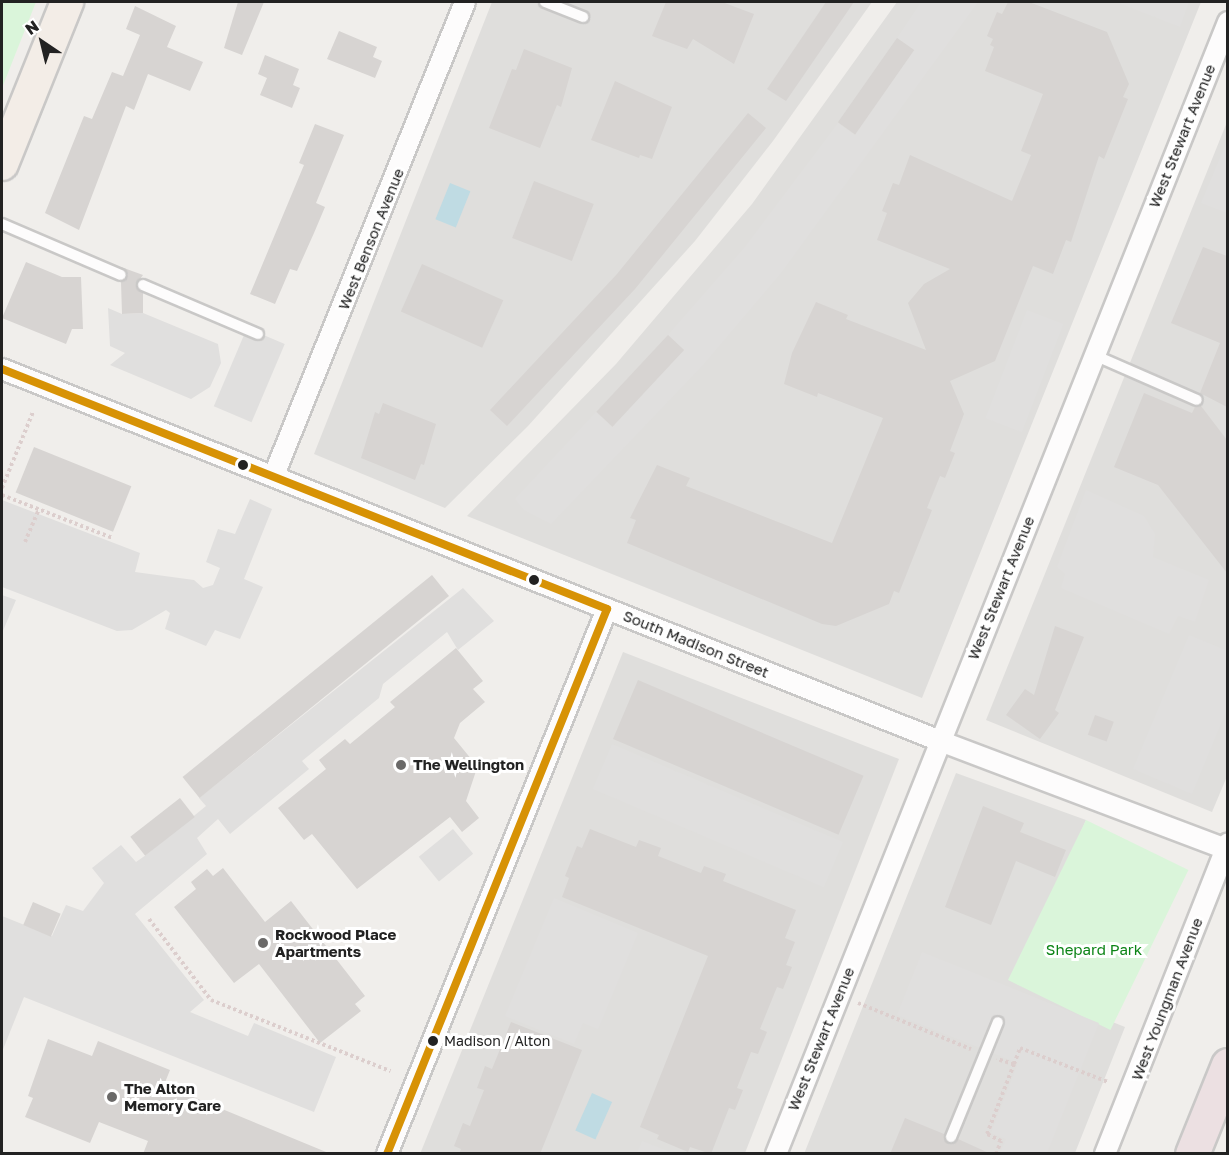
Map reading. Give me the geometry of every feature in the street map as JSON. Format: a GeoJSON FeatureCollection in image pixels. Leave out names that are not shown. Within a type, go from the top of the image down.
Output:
{"type":"FeatureCollection","features":[{"type":"Feature","properties":{"kind":"highway"},"geometry":{"type":"LineString","coordinates":[[1192,1154],[1227,1065]]}},
{"type":"Feature","properties":{"kind":"main road"},"geometry":{"type":"LineString","coordinates":[[2,164],[67,2]]}},
{"type":"Feature","properties":{"kind":"street","name":"West Benson Avenue"},"geometry":{"type":"LineString","coordinates":[[274,475],[465,2]]}},
{"type":"Feature","properties":{"kind":"street","name":"West Stewart Avenue"},"geometry":{"type":"LineString","coordinates":[[776,1154],[1094,356],[1221,56],[1227,22]]}},
{"type":"Feature","properties":{"kind":"street","name":"South Madison Street"},"geometry":{"type":"LineString","coordinates":[[2,369],[940,741],[1226,846]]}},
{"type":"Feature","properties":{"kind":"street"},"geometry":{"type":"LineString","coordinates":[[387,1154],[607,609]]}},
{"type":"Feature","properties":{"kind":"street","name":"West Youngman Avenue"},"geometry":{"type":"LineString","coordinates":[[1105,1154],[1226,846]]}},
{"type":"Feature","properties":{"kind":"lane"},"geometry":{"type":"LineString","coordinates":[[545,2],[583,17]]}},
{"type":"Feature","properties":{"kind":"lane"},"geometry":{"type":"LineString","coordinates":[[2,224],[122,276]]}},
{"type":"Feature","properties":{"kind":"lane"},"geometry":{"type":"LineString","coordinates":[[143,285],[258,334]]}},
{"type":"Feature","properties":{"kind":"lane"},"geometry":{"type":"LineString","coordinates":[[1094,356],[1197,400]]}},
{"type":"Feature","properties":{"kind":"lane"},"geometry":{"type":"LineString","coordinates":[[951,1137],[998,1022]]}},
{"type":"Feature","properties":{"kind":"path"},"geometry":{"type":"LineString","coordinates":[[2,488],[33,412]]}},
{"type":"Feature","properties":{"kind":"path"},"geometry":{"type":"LineString","coordinates":[[2,495],[113,538]]}},
{"type":"Feature","properties":{"kind":"path"},"geometry":{"type":"LineString","coordinates":[[25,542],[39,509]]}},
{"type":"Feature","properties":{"kind":"path"},"geometry":{"type":"LineString","coordinates":[[149,919],[211,1000],[390,1071]]}},
{"type":"Feature","properties":{"kind":"path"},"geometry":{"type":"LineString","coordinates":[[839,996],[985,1055],[1014,1064]]}},
{"type":"Feature","properties":{"kind":"path"},"geometry":{"type":"LineString","coordinates":[[996,1154],[1001,1141],[987,1134],[1020,1048],[1108,1082]]}},
{"type":"Feature","properties":{"kind":"shaded area"},"geometry":{"type":"Polygon","coordinates":[[[492,2],[872,2],[773,141],[695,241],[528,426],[445,508],[314,454],[492,2]]]}},
{"type":"Feature","properties":{"kind":"shaded area"},"geometry":{"type":"Polygon","coordinates":[[[897,2],[1201,2],[922,698],[467,516],[616,364],[752,204],[897,2]]]}},
{"type":"Feature","properties":{"kind":"shaded area"},"geometry":{"type":"Polygon","coordinates":[[[921,2],[978,2],[781,273],[703,365],[551,524],[524,510],[515,499],[596,412],[612,427],[684,350],[668,335],[745,247],[838,123],[855,135],[914,50],[897,38],[921,2]]]}},
{"type":"Feature","properties":{"kind":"shaded area"},"geometry":{"type":"Polygon","coordinates":[[[1116,2],[1189,2],[1180,27],[1116,2]]]}},
{"type":"Feature","properties":{"kind":"shaded area"},"geometry":{"type":"Polygon","coordinates":[[[1227,122],[1228,774],[1212,812],[986,720],[1227,122]]]}},
{"type":"Feature","properties":{"kind":"shaded area"},"geometry":{"type":"Polygon","coordinates":[[[1227,141],[1227,213],[1201,203],[1227,141]]]}},
{"type":"Feature","properties":{"kind":"shaded area"},"geometry":{"type":"Polygon","coordinates":[[[108,308],[122,314],[143,313],[218,344],[221,363],[210,387],[191,399],[110,365],[125,353],[110,346],[108,308]]]}},
{"type":"Feature","properties":{"kind":"shaded area"},"geometry":{"type":"Polygon","coordinates":[[[1027,310],[1063,324],[1022,432],[985,418],[1027,310]]]}},
{"type":"Feature","properties":{"kind":"shaded area"},"geometry":{"type":"Polygon","coordinates":[[[247,328],[285,344],[252,422],[214,406],[247,328]]]}},
{"type":"Feature","properties":{"kind":"shaded area"},"geometry":{"type":"Polygon","coordinates":[[[1086,490],[1144,516],[1155,534],[1153,557],[1209,580],[1195,622],[1178,616],[1169,634],[1061,588],[1065,574],[1057,567],[1086,490]]]}},
{"type":"Feature","properties":{"kind":"shaded area"},"geometry":{"type":"Polygon","coordinates":[[[250,499],[272,509],[244,579],[263,587],[240,639],[215,630],[206,646],[165,629],[170,613],[166,610],[132,630],[117,631],[2,587],[2,500],[140,553],[135,572],[194,580],[203,588],[213,585],[220,568],[206,562],[218,529],[235,534],[250,499]]]}},
{"type":"Feature","properties":{"kind":"shaded area"},"geometry":{"type":"Polygon","coordinates":[[[463,588],[494,621],[458,650],[447,632],[383,684],[379,698],[302,761],[309,769],[230,834],[218,819],[197,838],[207,854],[135,914],[204,1000],[190,1012],[248,1036],[254,1023],[336,1057],[314,1112],[24,997],[2,1052],[2,916],[52,936],[66,905],[83,911],[104,883],[92,868],[121,845],[136,862],[146,855],[206,806],[199,798],[463,588]]]}},
{"type":"Feature","properties":{"kind":"shaded area"},"geometry":{"type":"Polygon","coordinates":[[[2,595],[16,600],[2,633],[2,595]]]}},
{"type":"Feature","properties":{"kind":"shaded area"},"geometry":{"type":"Polygon","coordinates":[[[1189,635],[1228,651],[1227,709],[1192,794],[1133,769],[1189,635]]]}},
{"type":"Feature","properties":{"kind":"shaded area"},"geometry":{"type":"Polygon","coordinates":[[[623,652],[899,759],[745,1153],[420,1154],[623,652]]]}},
{"type":"Feature","properties":{"kind":"shaded area"},"geometry":{"type":"Polygon","coordinates":[[[612,744],[843,842],[824,887],[593,789],[612,744]]]}},
{"type":"Feature","properties":{"kind":"shaded area"},"geometry":{"type":"Polygon","coordinates":[[[956,773],[1086,820],[1017,984],[1125,1027],[1075,1153],[804,1154],[956,773]]]}},
{"type":"Feature","properties":{"kind":"shaded area"},"geometry":{"type":"Polygon","coordinates":[[[453,829],[473,854],[439,882],[419,857],[453,829]]]}},
{"type":"Feature","properties":{"kind":"shaded area"},"geometry":{"type":"Polygon","coordinates":[[[554,898],[638,933],[598,1029],[583,1023],[574,1044],[505,1016],[554,898]]]}},
{"type":"Feature","properties":{"kind":"shaded area"},"geometry":{"type":"Polygon","coordinates":[[[922,952],[1099,1023],[1047,1153],[1000,1153],[1006,1139],[991,1133],[1018,1063],[897,1015],[922,952]]]}},
{"type":"Feature","properties":{"kind":"shaded area"},"geometry":{"type":"Polygon","coordinates":[[[642,1141],[673,1153],[637,1153],[642,1141]]]}},
{"type":"Feature","properties":{"kind":"green space"},"geometry":{"type":"Polygon","coordinates":[[[2,2],[36,2],[2,88],[2,2]]]}},
{"type":"Feature","properties":{"kind":"green space","name":"Shepard Park"},"geometry":{"type":"Polygon","coordinates":[[[1086,820],[1188,870],[1110,1030],[1008,980],[1086,820]]]}},
{"type":"Feature","properties":{"kind":"water"},"geometry":{"type":"Polygon","coordinates":[[[450,183],[470,191],[456,227],[435,219],[450,183]]]}},
{"type":"Feature","properties":{"kind":"water"},"geometry":{"type":"Polygon","coordinates":[[[592,1093],[612,1102],[595,1139],[575,1130],[592,1093]]]}},
{"type":"Feature","properties":{"kind":"building"},"geometry":{"type":"Polygon","coordinates":[[[238,2],[264,2],[242,55],[224,48],[238,2]]]}},
{"type":"Feature","properties":{"kind":"building"},"geometry":{"type":"Polygon","coordinates":[[[666,2],[722,2],[754,14],[734,64],[693,39],[687,49],[652,36],[666,2]]]}},
{"type":"Feature","properties":{"kind":"building"},"geometry":{"type":"Polygon","coordinates":[[[826,2],[854,2],[786,101],[767,89],[826,2]]]}},
{"type":"Feature","properties":{"kind":"building"},"geometry":{"type":"Polygon","coordinates":[[[1008,2],[1029,2],[1107,32],[1129,84],[1123,97],[1128,99],[1104,159],[1099,156],[1071,242],[1066,240],[1053,274],[1033,266],[995,361],[950,381],[964,414],[950,451],[955,453],[945,478],[940,476],[927,508],[932,510],[899,593],[894,591],[889,604],[836,626],[822,624],[627,543],[636,520],[630,518],[657,465],[690,478],[686,486],[832,543],[883,418],[818,393],[817,397],[784,384],[792,353],[816,302],[848,315],[846,319],[926,350],[908,303],[924,284],[950,269],[877,240],[887,213],[882,211],[893,183],[899,185],[910,155],[1012,201],[1031,155],[1021,151],[1043,94],[985,71],[994,47],[990,45],[993,39],[987,36],[997,12],[1002,14],[1008,2]]]}},
{"type":"Feature","properties":{"kind":"building"},"geometry":{"type":"Polygon","coordinates":[[[135,6],[176,26],[167,47],[203,62],[190,91],[148,74],[134,110],[126,106],[79,230],[45,213],[84,116],[92,119],[112,72],[123,76],[140,35],[126,29],[135,6]]]}},
{"type":"Feature","properties":{"kind":"building"},"geometry":{"type":"Polygon","coordinates":[[[339,31],[377,47],[373,57],[382,61],[375,78],[327,59],[339,31]]]}},
{"type":"Feature","properties":{"kind":"building"},"geometry":{"type":"Polygon","coordinates":[[[897,38],[914,50],[855,134],[838,122],[897,38]]]}},
{"type":"Feature","properties":{"kind":"building"},"geometry":{"type":"Polygon","coordinates":[[[524,49],[572,68],[561,107],[557,105],[540,148],[489,128],[512,69],[516,70],[524,49]]]}},
{"type":"Feature","properties":{"kind":"building"},"geometry":{"type":"Polygon","coordinates":[[[265,55],[299,69],[293,85],[300,88],[292,108],[260,95],[267,78],[258,74],[265,55]]]}},
{"type":"Feature","properties":{"kind":"building"},"geometry":{"type":"Polygon","coordinates":[[[615,81],[672,107],[652,159],[640,155],[639,158],[591,140],[615,81]]]}},
{"type":"Feature","properties":{"kind":"building"},"geometry":{"type":"Polygon","coordinates":[[[748,113],[766,128],[635,289],[507,426],[490,410],[617,274],[748,113]]]}},
{"type":"Feature","properties":{"kind":"building"},"geometry":{"type":"Polygon","coordinates":[[[315,124],[344,135],[316,203],[325,207],[297,271],[290,269],[275,304],[250,294],[304,165],[299,163],[315,124]]]}},
{"type":"Feature","properties":{"kind":"building"},"geometry":{"type":"Polygon","coordinates":[[[534,181],[594,204],[572,261],[512,238],[534,181]]]}},
{"type":"Feature","properties":{"kind":"building"},"geometry":{"type":"Polygon","coordinates":[[[1203,247],[1227,256],[1227,407],[1200,393],[1220,343],[1171,323],[1203,247]]]}},
{"type":"Feature","properties":{"kind":"building"},"geometry":{"type":"Polygon","coordinates":[[[26,262],[62,277],[81,277],[83,329],[72,329],[66,344],[2,318],[26,262]]]}},
{"type":"Feature","properties":{"kind":"building"},"geometry":{"type":"Polygon","coordinates":[[[422,264],[503,300],[482,348],[401,312],[422,264]]]}},
{"type":"Feature","properties":{"kind":"building"},"geometry":{"type":"Polygon","coordinates":[[[121,267],[143,275],[136,285],[143,293],[143,313],[122,314],[121,282],[128,275],[121,267]]]}},
{"type":"Feature","properties":{"kind":"building"},"geometry":{"type":"Polygon","coordinates":[[[668,335],[684,350],[612,427],[596,412],[668,335]]]}},
{"type":"Feature","properties":{"kind":"building"},"geometry":{"type":"Polygon","coordinates":[[[1144,393],[1192,413],[1195,407],[1201,406],[1227,440],[1227,573],[1158,485],[1114,467],[1144,393]]]}},
{"type":"Feature","properties":{"kind":"building"},"geometry":{"type":"Polygon","coordinates":[[[383,403],[436,424],[424,465],[421,464],[415,480],[361,458],[375,412],[379,414],[383,403]]]}},
{"type":"Feature","properties":{"kind":"building"},"geometry":{"type":"Polygon","coordinates":[[[34,447],[131,486],[113,532],[16,492],[34,447]]]}},
{"type":"Feature","properties":{"kind":"building"},"geometry":{"type":"Polygon","coordinates":[[[432,575],[449,596],[200,798],[183,777],[432,575]]]}},
{"type":"Feature","properties":{"kind":"building"},"geometry":{"type":"Polygon","coordinates":[[[1055,626],[1084,637],[1055,710],[1059,713],[1040,739],[1006,715],[1025,689],[1034,695],[1055,626]]]}},
{"type":"Feature","properties":{"kind":"building","name":"The Wellington"},"geometry":{"type":"Polygon","coordinates":[[[456,648],[483,681],[473,689],[485,702],[460,723],[454,738],[472,760],[479,762],[466,801],[479,818],[462,832],[450,817],[357,889],[312,834],[304,840],[278,808],[326,769],[319,760],[345,739],[350,744],[395,707],[390,702],[456,648]]]}},
{"type":"Feature","properties":{"kind":"building"},"geometry":{"type":"Polygon","coordinates":[[[638,680],[864,776],[839,835],[613,739],[638,680]]]}},
{"type":"Feature","properties":{"kind":"building"},"geometry":{"type":"Polygon","coordinates":[[[1095,715],[1114,722],[1107,742],[1088,735],[1095,715]]]}},
{"type":"Feature","properties":{"kind":"building"},"geometry":{"type":"Polygon","coordinates":[[[180,798],[195,817],[145,856],[130,837],[180,798]]]}},
{"type":"Feature","properties":{"kind":"building"},"geometry":{"type":"Polygon","coordinates":[[[983,806],[1024,823],[1020,832],[1066,850],[1055,877],[1016,861],[991,925],[945,907],[983,806]]]}},
{"type":"Feature","properties":{"kind":"building"},"geometry":{"type":"Polygon","coordinates":[[[590,829],[636,847],[639,840],[661,848],[658,856],[701,873],[704,866],[726,874],[723,881],[796,910],[785,938],[795,942],[786,965],[792,967],[783,989],[777,987],[760,1029],[767,1032],[758,1054],[751,1052],[737,1088],[743,1090],[735,1110],[729,1108],[711,1154],[690,1147],[688,1152],[657,1139],[659,1135],[640,1127],[708,956],[562,897],[569,878],[565,876],[577,846],[582,848],[590,829]]]}},
{"type":"Feature","properties":{"kind":"building","name":"Rockwood Place Apartments"},"geometry":{"type":"Polygon","coordinates":[[[223,868],[265,922],[291,901],[365,996],[355,1004],[361,1011],[320,1043],[259,964],[234,983],[174,907],[196,889],[191,882],[207,869],[213,876],[223,868]]]}},
{"type":"Feature","properties":{"kind":"building"},"geometry":{"type":"Polygon","coordinates":[[[33,902],[61,914],[51,937],[23,925],[33,902]]]}},
{"type":"Feature","properties":{"kind":"building"},"geometry":{"type":"Polygon","coordinates":[[[511,1022],[582,1050],[540,1154],[459,1154],[461,1149],[454,1146],[463,1123],[470,1126],[484,1090],[477,1088],[485,1066],[492,1069],[511,1022]]]}},
{"type":"Feature","properties":{"kind":"building","name":"The Alton Memory Care"},"geometry":{"type":"Polygon","coordinates":[[[48,1039],[92,1056],[98,1041],[170,1070],[164,1085],[331,1154],[143,1154],[148,1141],[99,1122],[90,1143],[25,1117],[33,1098],[28,1096],[48,1039]]]}},
{"type":"Feature","properties":{"kind":"building"},"geometry":{"type":"Polygon","coordinates":[[[905,1118],[944,1134],[949,1144],[958,1139],[991,1154],[890,1154],[905,1118]]]}},
{"type":"Feature","properties":{"kind":"transit line"},"geometry":{"type":"LineString","coordinates":[[2,369],[607,609],[387,1154]]}},
{"type":"Feature","properties":{"kind":"place","name":"The Wellington"},"geometry":{"type":"Point","coordinates":[401,765]}},
{"type":"Feature","properties":{"kind":"place","name":"Rockwood Place Apartments"},"geometry":{"type":"Point","coordinates":[263,943]}},
{"type":"Feature","properties":{"kind":"place","name":"Madison / Alton"},"geometry":{"type":"Point","coordinates":[433,1041]}},
{"type":"Feature","properties":{"kind":"place","name":"The Alton Memory Care"},"geometry":{"type":"Point","coordinates":[112,1097]}}]}
